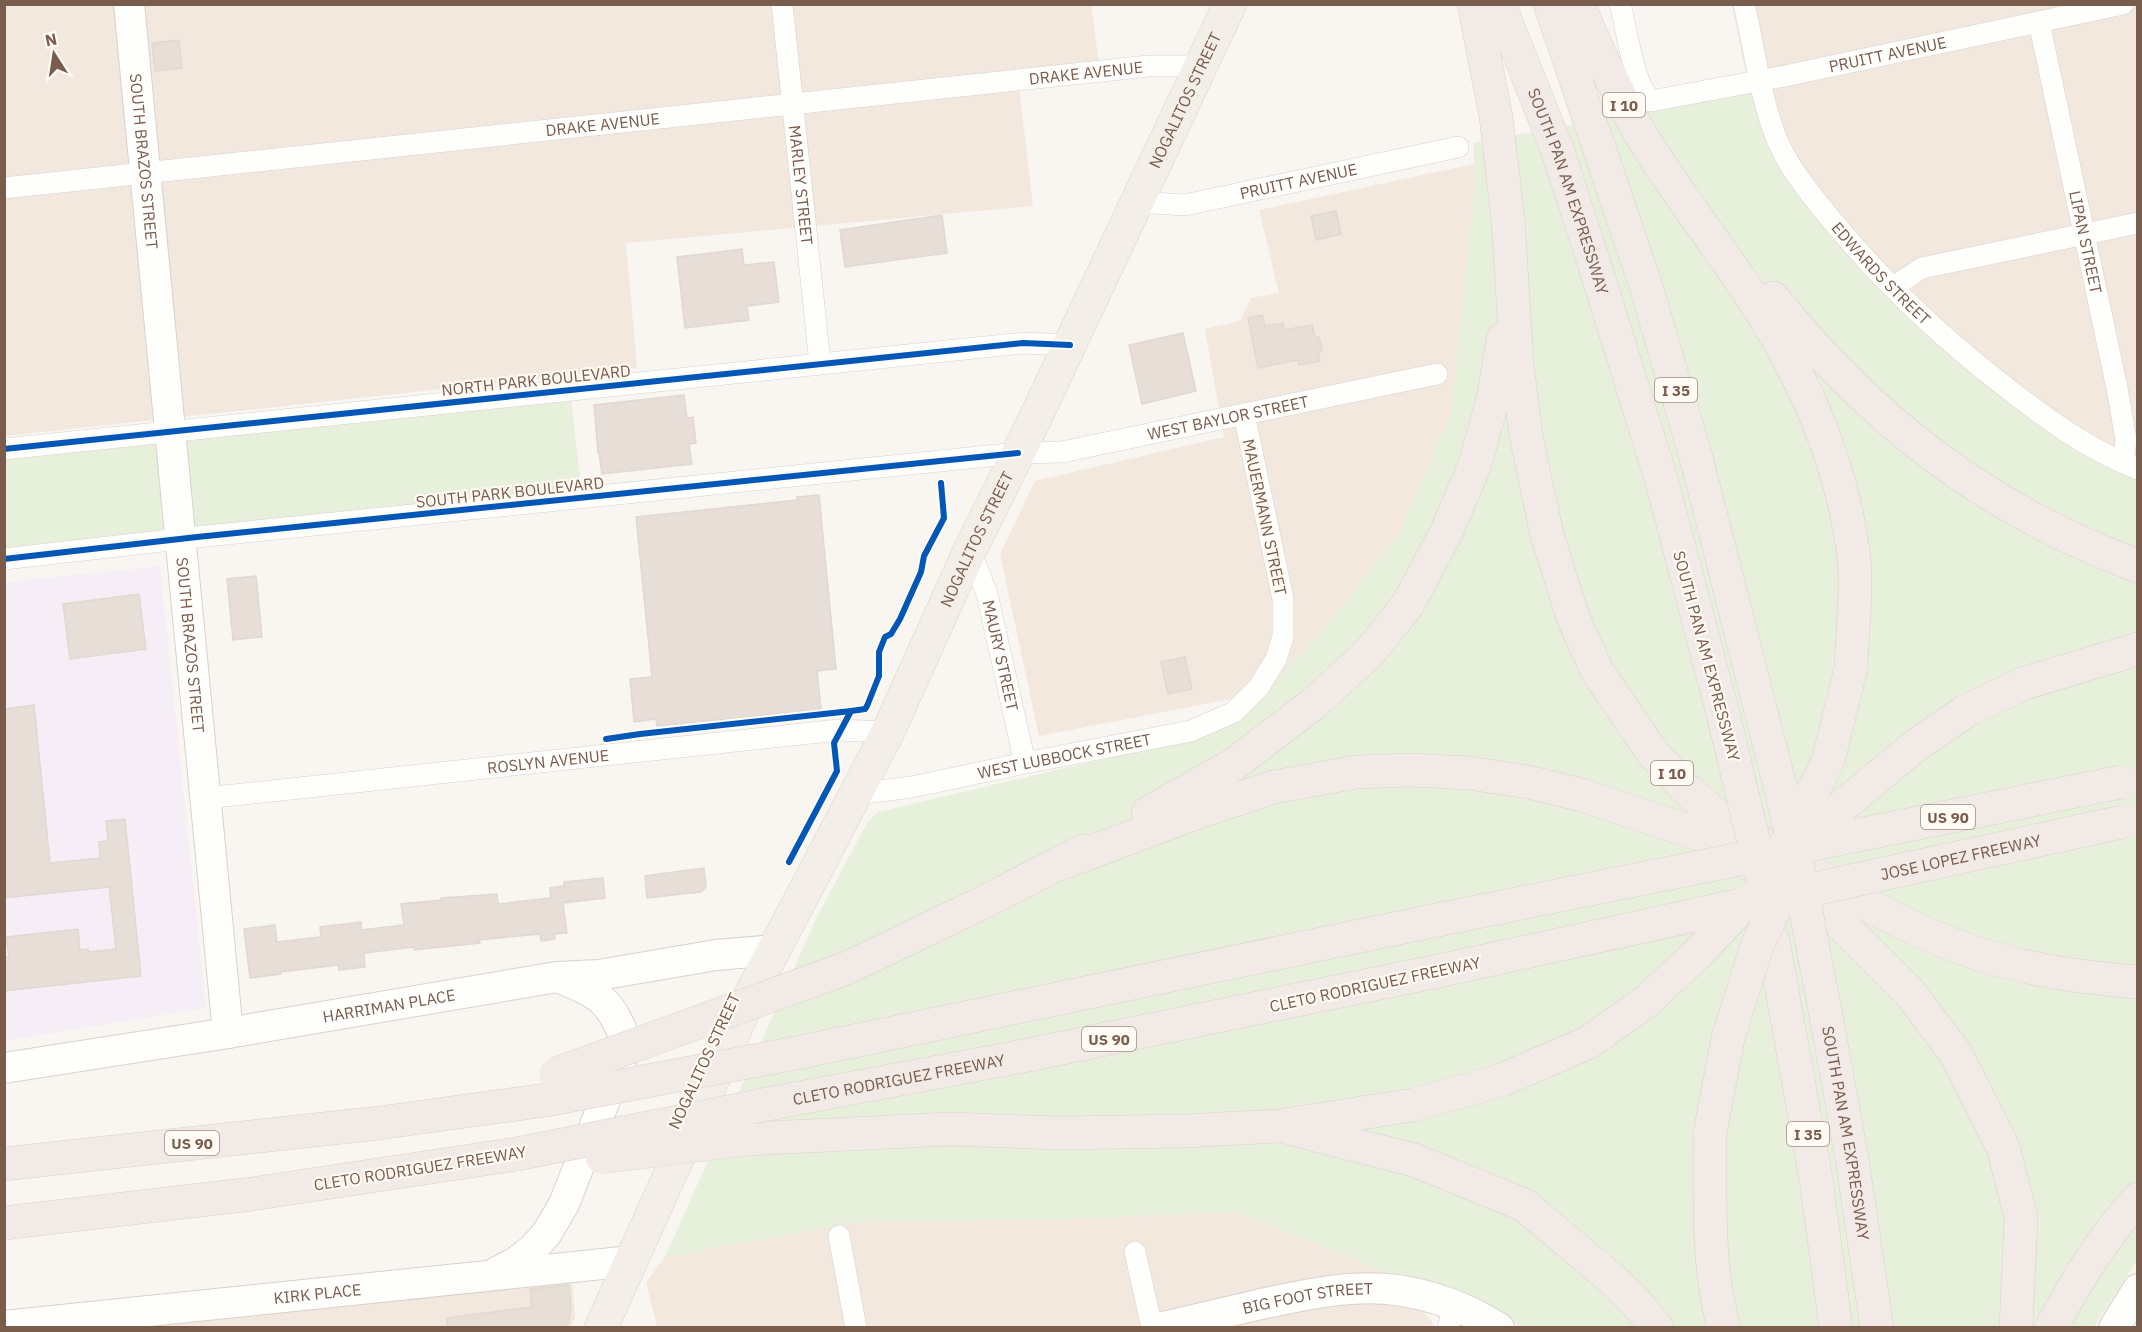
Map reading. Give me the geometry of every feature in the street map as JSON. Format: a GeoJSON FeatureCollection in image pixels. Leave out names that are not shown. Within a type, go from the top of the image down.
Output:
{"type":"FeatureCollection","features":[{"type":"Feature","properties":{"kind":"highway","name":"I 10"},"geometry":{"type":"LineString","coordinates":[[1474,4],[1496,117],[1508,220],[1517,364],[1528,447],[1538,500],[1555,564],[1573,617],[1597,671],[1659,760],[1688,791],[1725,822],[1858,901],[1976,953],[2040,969],[2115,981],[2138,982]]}},
{"type":"Feature","properties":{"kind":"highway","name":"SOUTH PAN AM EXPRESSWAY"},"geometry":{"type":"LineString","coordinates":[[1500,4],[1557,149],[1594,263],[1662,482],[1723,714],[1760,867],[1814,1168],[1836,1328]]}},
{"type":"Feature","properties":{"kind":"highway","name":"SOUTH PAN AM EXPRESSWAY"},"geometry":{"type":"LineString","coordinates":[[1550,4],[1645,283],[1697,461],[1779,782],[1794,845],[1852,1159],[1877,1328]]}},
{"type":"Feature","properties":{"kind":"highway","name":"I 10"},"geometry":{"type":"LineString","coordinates":[[1578,4],[1600,58],[1626,109],[1683,199],[1835,370],[1902,432],[1999,502],[2073,539],[2138,566]]}},
{"type":"Feature","properties":{"kind":"highway"},"geometry":{"type":"LineString","coordinates":[[4,1222],[512,1161],[748,1140],[950,1129],[1060,1133],[1185,1131],[1278,1126],[1413,1105],[1502,1080],[1589,1042],[1647,1001],[1754,895],[1786,843],[1828,761],[1851,668],[1854,553],[1846,508],[1820,423],[1761,310],[1683,199]]}},
{"type":"Feature","properties":{"kind":"highway"},"geometry":{"type":"LineString","coordinates":[[551,1087],[847,968],[1065,862],[1233,765],[1313,704],[1368,654],[1407,606],[1447,531],[1475,464],[1494,395],[1511,290]]}},
{"type":"Feature","properties":{"kind":"highway"},"geometry":{"type":"LineString","coordinates":[[1724,1328],[1720,1313],[1710,1227],[1710,1132],[1728,1038],[1754,958],[1801,852],[1844,805],[1916,746],[1966,711],[2025,683],[2138,649]]}},
{"type":"Feature","properties":{"kind":"highway"},"geometry":{"type":"LineString","coordinates":[[1065,862],[1198,812],[1274,787],[1356,772],[1410,770],[1469,773],[1528,782],[1582,795],[1707,837],[1833,916],[1910,993],[1956,1054],[2003,1147],[2021,1217],[2016,1328]]}},
{"type":"Feature","properties":{"kind":"highway","name":"US 90"},"geometry":{"type":"LineString","coordinates":[[4,1164],[379,1123],[551,1087],[796,1053],[2129,780]]}},
{"type":"Feature","properties":{"kind":"highway","name":"JOSE LOPEZ FREEWAY"},"geometry":{"type":"LineString","coordinates":[[1785,896],[2132,820]]}},
{"type":"Feature","properties":{"kind":"highway","name":"CLETO RODRIGUEZ FREEWAY"},"geometry":{"type":"LineString","coordinates":[[512,1161],[773,1102],[1023,1056],[1443,970],[1785,896]]}},
{"type":"Feature","properties":{"kind":"highway"},"geometry":{"type":"LineString","coordinates":[[1278,1126],[1414,1160],[1524,1205],[1634,1299],[1657,1328]]}},
{"type":"Feature","properties":{"kind":"highway"},"geometry":{"type":"LineString","coordinates":[[2051,1328],[2096,1250],[2119,1219],[2138,1199]]}},
{"type":"Feature","properties":{"kind":"main road","name":"SOUTH BRAZOS STREET"},"geometry":{"type":"LineString","coordinates":[[129,4],[228,1033]]}},
{"type":"Feature","properties":{"kind":"main road","name":"NOGALITOS STREET"},"geometry":{"type":"LineString","coordinates":[[601,1328],[631,1261],[631,1232],[644,1184],[765,951],[764,933],[786,901],[813,877],[888,732],[970,550],[1070,345],[1230,4]]}},
{"type":"Feature","properties":{"kind":"main road","name":"HARRIMAN PLACE"},"geometry":{"type":"LineString","coordinates":[[4,1068],[228,1033],[557,977],[599,975],[716,955],[765,951]]}},
{"type":"Feature","properties":{"kind":"main road"},"geometry":{"type":"LineString","coordinates":[[489,1276],[516,1262],[532,1249],[553,1223],[564,1204],[627,1044],[613,1010],[591,991],[557,977]]}},
{"type":"Feature","properties":{"kind":"main road","name":"KIRK PLACE"},"geometry":{"type":"LineString","coordinates":[[4,1326],[631,1261]]}},
{"type":"Feature","properties":{"kind":"main road","name":"BIG FOOT STREET"},"geometry":{"type":"LineString","coordinates":[[1159,1328],[1278,1301],[1359,1288],[1398,1290],[1424,1295],[1451,1317],[1467,1310],[1499,1328]]}},
{"type":"Feature","properties":{"kind":"main road"},"geometry":{"type":"LineString","coordinates":[[2114,1328],[2138,1289]]}},
{"type":"Feature","properties":{"kind":"street","name":"MARLEY STREET"},"geometry":{"type":"LineString","coordinates":[[782,4],[820,363]]}},
{"type":"Feature","properties":{"kind":"street","name":"PRUITT AVENUE"},"geometry":{"type":"LineString","coordinates":[[1620,4],[1638,79],[1644,94],[1651,101],[1761,81],[2123,4]]}},
{"type":"Feature","properties":{"kind":"street","name":"EDWARDS STREET"},"geometry":{"type":"LineString","coordinates":[[1744,4],[1777,141],[1817,202],[1854,246],[1938,333],[2031,407],[2086,445],[2130,466]]}},
{"type":"Feature","properties":{"kind":"street","name":"LIPAN STREET"},"geometry":{"type":"LineString","coordinates":[[2039,22],[2117,388],[2130,466]]}},
{"type":"Feature","properties":{"kind":"street","name":"DRAKE AVENUE"},"geometry":{"type":"LineString","coordinates":[[4,188],[1149,66],[1202,66]]}},
{"type":"Feature","properties":{"kind":"street","name":"PRUITT AVENUE"},"geometry":{"type":"LineString","coordinates":[[1137,202],[1185,205],[1458,147]]}},
{"type":"Feature","properties":{"kind":"street"},"geometry":{"type":"LineString","coordinates":[[1893,287],[1922,268],[2138,223]]}},
{"type":"Feature","properties":{"kind":"street","name":"NORTH PARK BOULEVARD"},"geometry":{"type":"LineString","coordinates":[[4,449],[1023,343],[1070,345]]}},
{"type":"Feature","properties":{"kind":"street","name":"WEST BAYLOR STREET"},"geometry":{"type":"LineString","coordinates":[[1018,453],[1062,452],[1437,374]]}},
{"type":"Feature","properties":{"kind":"street","name":"MAUERMANN STREET"},"geometry":{"type":"LineString","coordinates":[[1244,414],[1283,599],[1283,637],[1276,659],[1259,687]]}},
{"type":"Feature","properties":{"kind":"street","name":"SOUTH PARK BOULEVARD"},"geometry":{"type":"LineString","coordinates":[[4,559],[180,538],[1018,453]]}},
{"type":"Feature","properties":{"kind":"street","name":"MAURY STREET"},"geometry":{"type":"LineString","coordinates":[[970,550],[987,594],[1025,763]]}},
{"type":"Feature","properties":{"kind":"street","name":"WEST LUBBOCK STREET"},"geometry":{"type":"LineString","coordinates":[[856,794],[912,788],[1025,763],[1191,731],[1234,712],[1259,687]]}},
{"type":"Feature","properties":{"kind":"street","name":"ROSLYN AVENUE"},"geometry":{"type":"LineString","coordinates":[[206,798],[838,730],[888,732]]}},
{"type":"Feature","properties":{"kind":"street"},"geometry":{"type":"LineString","coordinates":[[839,1236],[856,1328]]}},
{"type":"Feature","properties":{"kind":"street"},"geometry":{"type":"LineString","coordinates":[[1135,1252],[1152,1328]]}},
{"type":"Feature","properties":{"kind":"shaded area"},"geometry":{"type":"Polygon","coordinates":[[[4,5],[1091,5],[1099,62],[1017,70],[1033,206],[626,243],[637,368],[5,436],[4,5]]]}},
{"type":"Feature","properties":{"kind":"shaded area"},"geometry":{"type":"Polygon","coordinates":[[[1732,5],[2137,5],[2137,479],[2112,470],[2075,451],[1952,360],[1843,253],[1767,147],[1744,64],[1732,5]]]}},
{"type":"Feature","properties":{"kind":"shaded area"},"geometry":{"type":"Polygon","coordinates":[[[1474,164],[1475,184],[1451,415],[1399,533],[1324,629],[1267,692],[1039,736],[1000,554],[1035,481],[1224,437],[1205,329],[1240,321],[1251,298],[1279,293],[1259,210],[1474,164]]]}},
{"type":"Feature","properties":{"kind":"shaded area"},"geometry":{"type":"Polygon","coordinates":[[[160,566],[206,1008],[5,1041],[5,582],[160,566]]]}},
{"type":"Feature","properties":{"kind":"shaded area"},"geometry":{"type":"Polygon","coordinates":[[[1236,1212],[1386,1272],[1432,1322],[1433,1327],[657,1327],[646,1282],[665,1257],[855,1222],[1068,1219],[1236,1212]]]}},
{"type":"Feature","properties":{"kind":"shaded area"},"geometry":{"type":"Polygon","coordinates":[[[572,1276],[575,1318],[570,1328],[83,1328],[572,1276]]]}},
{"type":"Feature","properties":{"kind":"green space"},"geometry":{"type":"Polygon","coordinates":[[[1753,92],[1767,147],[1843,253],[1952,360],[2075,451],[2112,470],[2137,479],[2137,1260],[2094,1327],[1520,1327],[1476,1302],[1426,1281],[1386,1272],[1236,1212],[1068,1219],[855,1222],[665,1257],[817,917],[867,823],[878,812],[1214,733],[1236,721],[1267,692],[1324,629],[1399,533],[1451,415],[1475,184],[1473,143],[1753,92]]]}},
{"type":"Feature","properties":{"kind":"green space"},"geometry":{"type":"Polygon","coordinates":[[[571,398],[581,487],[5,550],[4,458],[571,398]]]}},
{"type":"Feature","properties":{"kind":"building"},"geometry":{"type":"Polygon","coordinates":[[[179,40],[182,68],[155,71],[152,43],[179,40]]]}},
{"type":"Feature","properties":{"kind":"building"},"geometry":{"type":"Polygon","coordinates":[[[1336,211],[1341,234],[1316,240],[1311,216],[1336,211]]]}},
{"type":"Feature","properties":{"kind":"building"},"geometry":{"type":"Polygon","coordinates":[[[942,215],[947,253],[845,267],[840,230],[942,215]]]}},
{"type":"Feature","properties":{"kind":"building"},"geometry":{"type":"Polygon","coordinates":[[[742,249],[744,265],[774,262],[779,302],[747,306],[749,320],[685,328],[677,257],[742,249]]]}},
{"type":"Feature","properties":{"kind":"building"},"geometry":{"type":"Polygon","coordinates":[[[1262,315],[1265,326],[1283,323],[1284,330],[1312,325],[1315,338],[1319,337],[1322,351],[1318,352],[1320,361],[1299,365],[1298,360],[1258,368],[1248,318],[1262,315]]]}},
{"type":"Feature","properties":{"kind":"building"},"geometry":{"type":"Polygon","coordinates":[[[1183,333],[1196,391],[1142,404],[1129,345],[1183,333]]]}},
{"type":"Feature","properties":{"kind":"building"},"geometry":{"type":"Polygon","coordinates":[[[684,395],[687,418],[693,417],[696,443],[689,444],[692,464],[602,474],[594,405],[684,395]]]}},
{"type":"Feature","properties":{"kind":"building"},"geometry":{"type":"Polygon","coordinates":[[[819,495],[836,669],[817,671],[821,709],[657,726],[656,719],[634,722],[630,679],[652,677],[636,517],[798,500],[797,497],[819,495]]]}},
{"type":"Feature","properties":{"kind":"building"},"geometry":{"type":"Polygon","coordinates":[[[256,576],[262,637],[233,640],[227,579],[256,576]]]}},
{"type":"Feature","properties":{"kind":"building"},"geometry":{"type":"Polygon","coordinates":[[[139,594],[146,649],[70,659],[63,604],[139,594]]]}},
{"type":"Feature","properties":{"kind":"building"},"geometry":{"type":"Polygon","coordinates":[[[1185,657],[1192,689],[1168,694],[1161,662],[1185,657]]]}},
{"type":"Feature","properties":{"kind":"building"},"geometry":{"type":"Polygon","coordinates":[[[34,705],[50,863],[100,858],[99,842],[108,841],[106,821],[125,819],[141,976],[4,991],[4,958],[9,957],[6,937],[78,929],[80,950],[88,949],[89,952],[116,949],[109,887],[4,898],[4,709],[34,705]]]}},
{"type":"Feature","properties":{"kind":"building"},"geometry":{"type":"Polygon","coordinates":[[[704,868],[706,887],[701,892],[647,898],[645,876],[704,868]]]}},
{"type":"Feature","properties":{"kind":"building"},"geometry":{"type":"Polygon","coordinates":[[[603,878],[605,898],[563,903],[567,933],[554,934],[555,939],[541,941],[540,934],[479,940],[480,943],[364,953],[365,967],[339,970],[338,965],[250,978],[244,929],[275,925],[277,942],[321,937],[320,927],[361,922],[361,930],[404,925],[401,904],[441,900],[441,898],[497,894],[498,904],[551,898],[550,888],[564,886],[564,882],[603,878]]]}},
{"type":"Feature","properties":{"kind":"building"},"geometry":{"type":"Polygon","coordinates":[[[569,1285],[571,1308],[567,1328],[447,1328],[447,1318],[532,1307],[530,1289],[569,1285]]]}},
{"type":"Feature","properties":{"kind":"cycle path"},"geometry":{"type":"LineString","coordinates":[[4,449],[1023,343],[1070,345]]}},
{"type":"Feature","properties":{"kind":"cycle path"},"geometry":{"type":"LineString","coordinates":[[4,559],[197,537],[1018,453]]}},
{"type":"Feature","properties":{"kind":"cycle path"},"geometry":{"type":"LineString","coordinates":[[789,862],[837,771],[834,743],[851,711],[865,709],[867,706],[879,676],[879,652],[885,637],[891,634],[900,619],[921,572],[924,556],[944,518],[941,483]]}},
{"type":"Feature","properties":{"kind":"cycle path"},"geometry":{"type":"LineString","coordinates":[[606,739],[851,711]]}}]}
